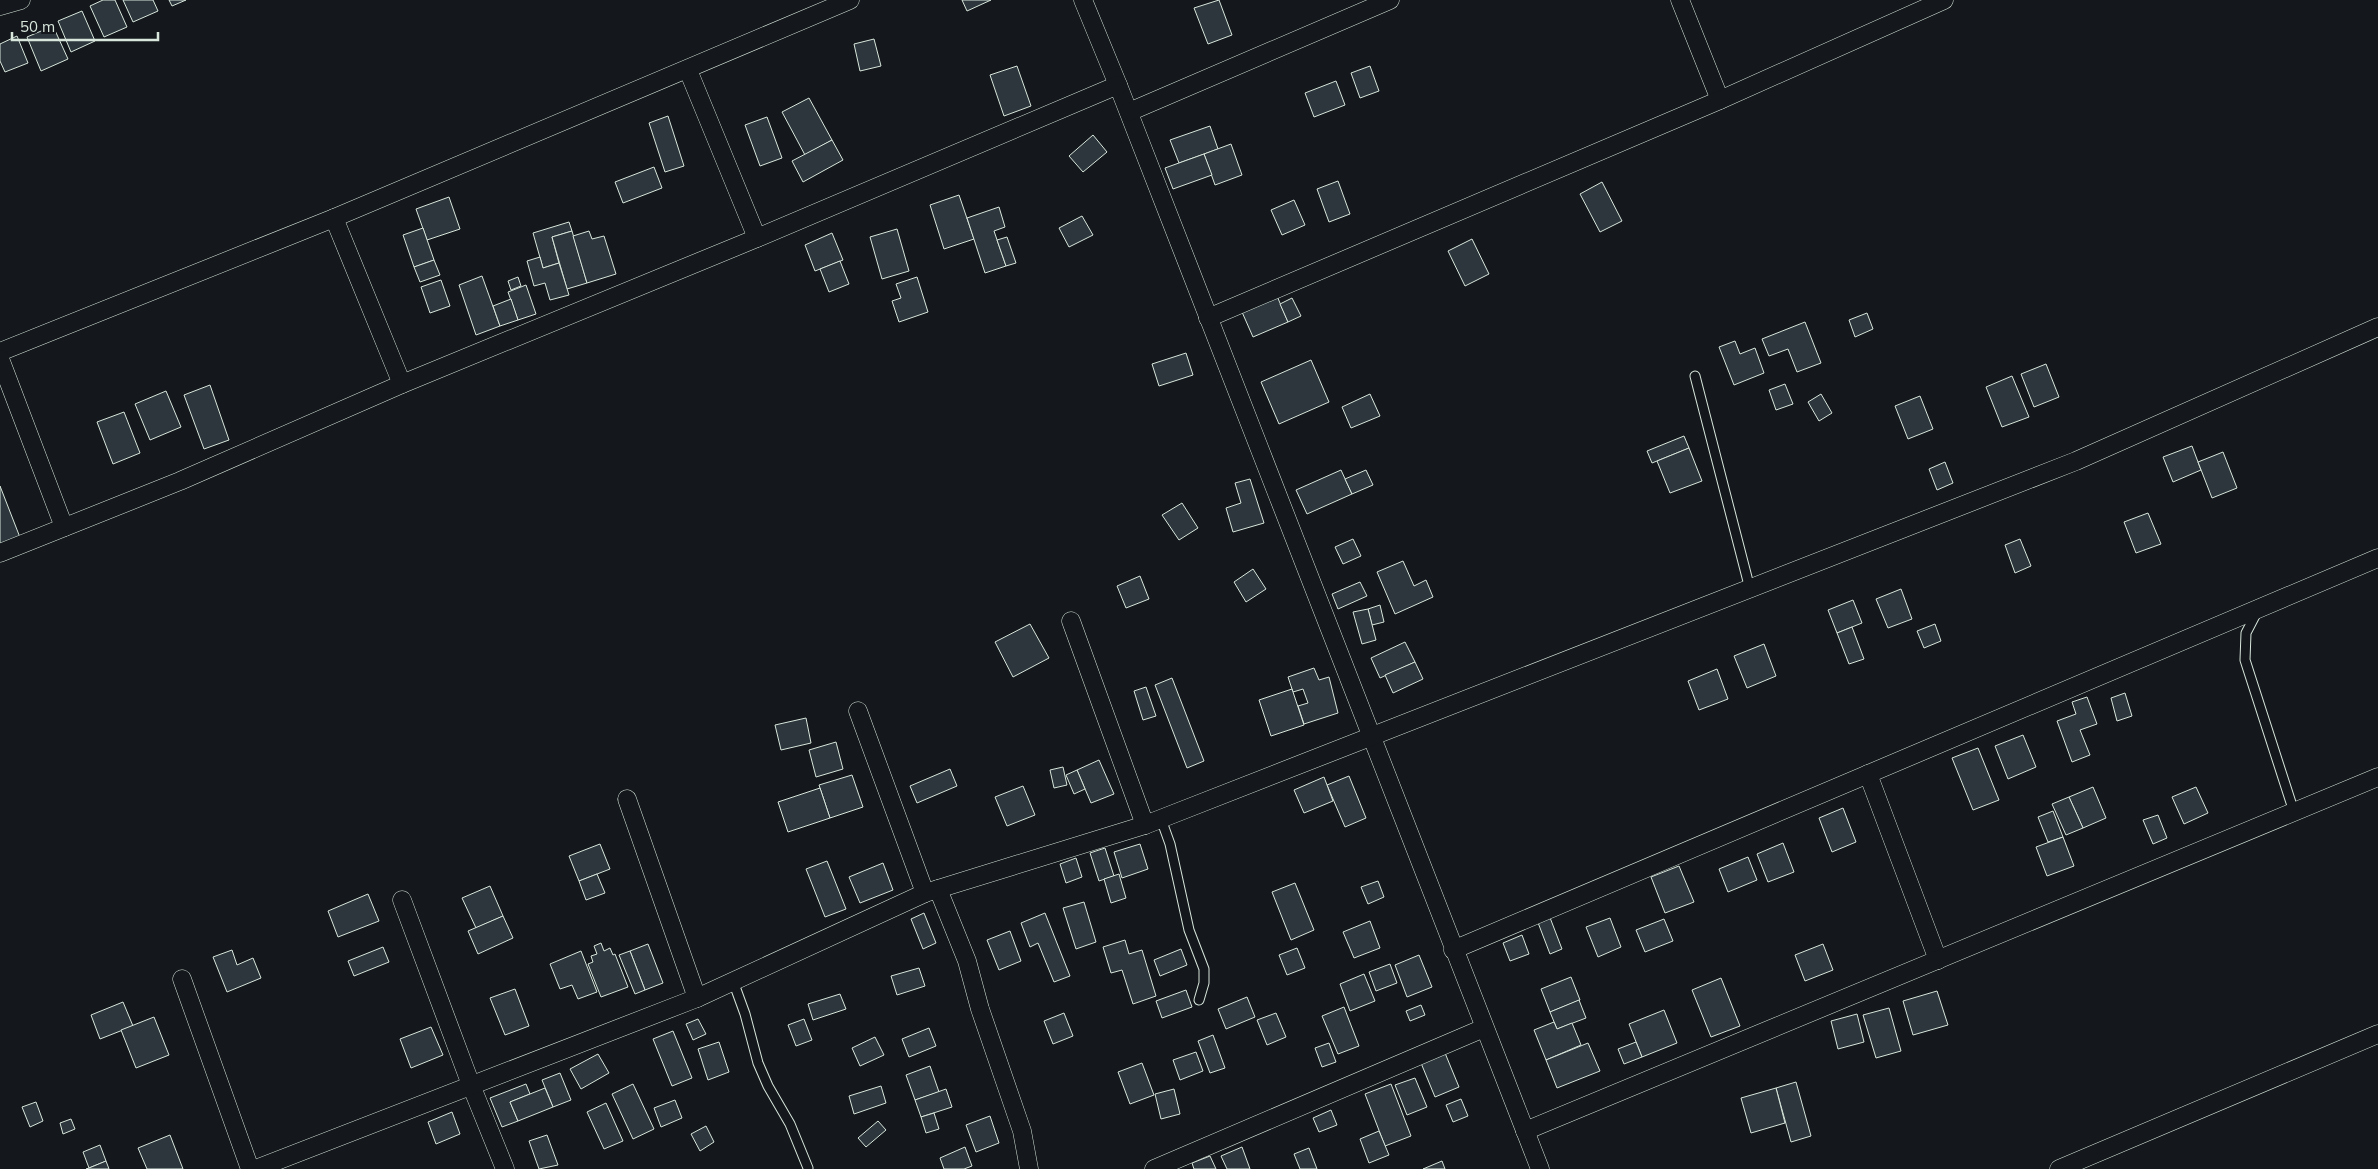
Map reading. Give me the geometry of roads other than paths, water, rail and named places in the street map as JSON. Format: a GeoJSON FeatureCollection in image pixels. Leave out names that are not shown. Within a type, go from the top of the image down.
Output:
{"type":"FeatureCollection","features":[{"type":"Feature","properties":{"kind":"street"},"geometry":{"type":"LineString","coordinates":[[0,6],[20,0]]}},
{"type":"Feature","properties":{"kind":"street"},"geometry":{"type":"LineString","coordinates":[[0,352],[334,218],[850,0]]}},
{"type":"Feature","properties":{"kind":"street"},"geometry":{"type":"LineString","coordinates":[[1083,0],[1129,112],[1370,737],[1540,1169]]}},
{"type":"Feature","properties":{"kind":"street"},"geometry":{"type":"LineString","coordinates":[[1129,112],[1390,0]]}},
{"type":"Feature","properties":{"kind":"street"},"geometry":{"type":"LineString","coordinates":[[1680,0],[1720,100]]}},
{"type":"Feature","properties":{"kind":"street"},"geometry":{"type":"LineString","coordinates":[[1208,318],[1720,100],[1944,0]]}},
{"type":"Feature","properties":{"kind":"street"},"geometry":{"type":"LineString","coordinates":[[688,70],[757,238]]}},
{"type":"Feature","properties":{"kind":"street"},"geometry":{"type":"LineString","coordinates":[[0,553],[180,481],[402,384],[757,238],[1118,85]]}},
{"type":"Feature","properties":{"kind":"street"},"geometry":{"type":"LineString","coordinates":[[334,218],[402,384]]}},
{"type":"Feature","properties":{"kind":"street"},"geometry":{"type":"LineString","coordinates":[[256,1169],[697,998],[932,891],[1153,822],[2076,461],[2378,327]]}},
{"type":"Feature","properties":{"kind":"street"},"geometry":{"type":"LineString","coordinates":[[0,359],[64,528]]}},
{"type":"Feature","properties":{"kind":"street"},"geometry":{"type":"LineString","coordinates":[[1453,950],[2378,558]]}},
{"type":"Feature","properties":{"kind":"street"},"geometry":{"type":"LineString","coordinates":[[1071,621],[1153,822]]}},
{"type":"Feature","properties":{"kind":"street"},"geometry":{"type":"LineString","coordinates":[[858,711],[932,891],[967,961],[992,1045],[1022,1131],[1029,1169]]}},
{"type":"Feature","properties":{"kind":"street"},"geometry":{"type":"LineString","coordinates":[[1868,774],[1938,960]]}},
{"type":"Feature","properties":{"kind":"street"},"geometry":{"type":"LineString","coordinates":[[1525,1131],[2378,777]]}},
{"type":"Feature","properties":{"kind":"street"},"geometry":{"type":"LineString","coordinates":[[627,799],[697,998]]}},
{"type":"Feature","properties":{"kind":"street"},"geometry":{"type":"LineString","coordinates":[[402,900],[471,1085],[506,1169]]}},
{"type":"Feature","properties":{"kind":"street"},"geometry":{"type":"LineString","coordinates":[[182,979],[250,1169]]}},
{"type":"Feature","properties":{"kind":"street"},"geometry":{"type":"LineString","coordinates":[[1162,1168],[1484,1028]]}},
{"type":"Feature","properties":{"kind":"street"},"geometry":{"type":"LineString","coordinates":[[2059,1169],[2378,1034]]}},
{"type":"Feature","properties":{"kind":"lane"},"geometry":{"type":"LineString","coordinates":[[1695,376],[1750,589]]}},
{"type":"Feature","properties":{"kind":"lane"},"geometry":{"type":"LineString","coordinates":[[2260,608],[2246,633],[2245,660],[2294,812]]}},
{"type":"Feature","properties":{"kind":"lane"},"geometry":{"type":"LineString","coordinates":[[1153,822],[1170,844],[1189,930],[1204,969],[1204,983],[1199,1000]]}},
{"type":"Feature","properties":{"kind":"lane"},"geometry":{"type":"LineString","coordinates":[[733,981],[745,1014],[758,1063],[768,1086],[790,1124],[808,1168]]}}]}
